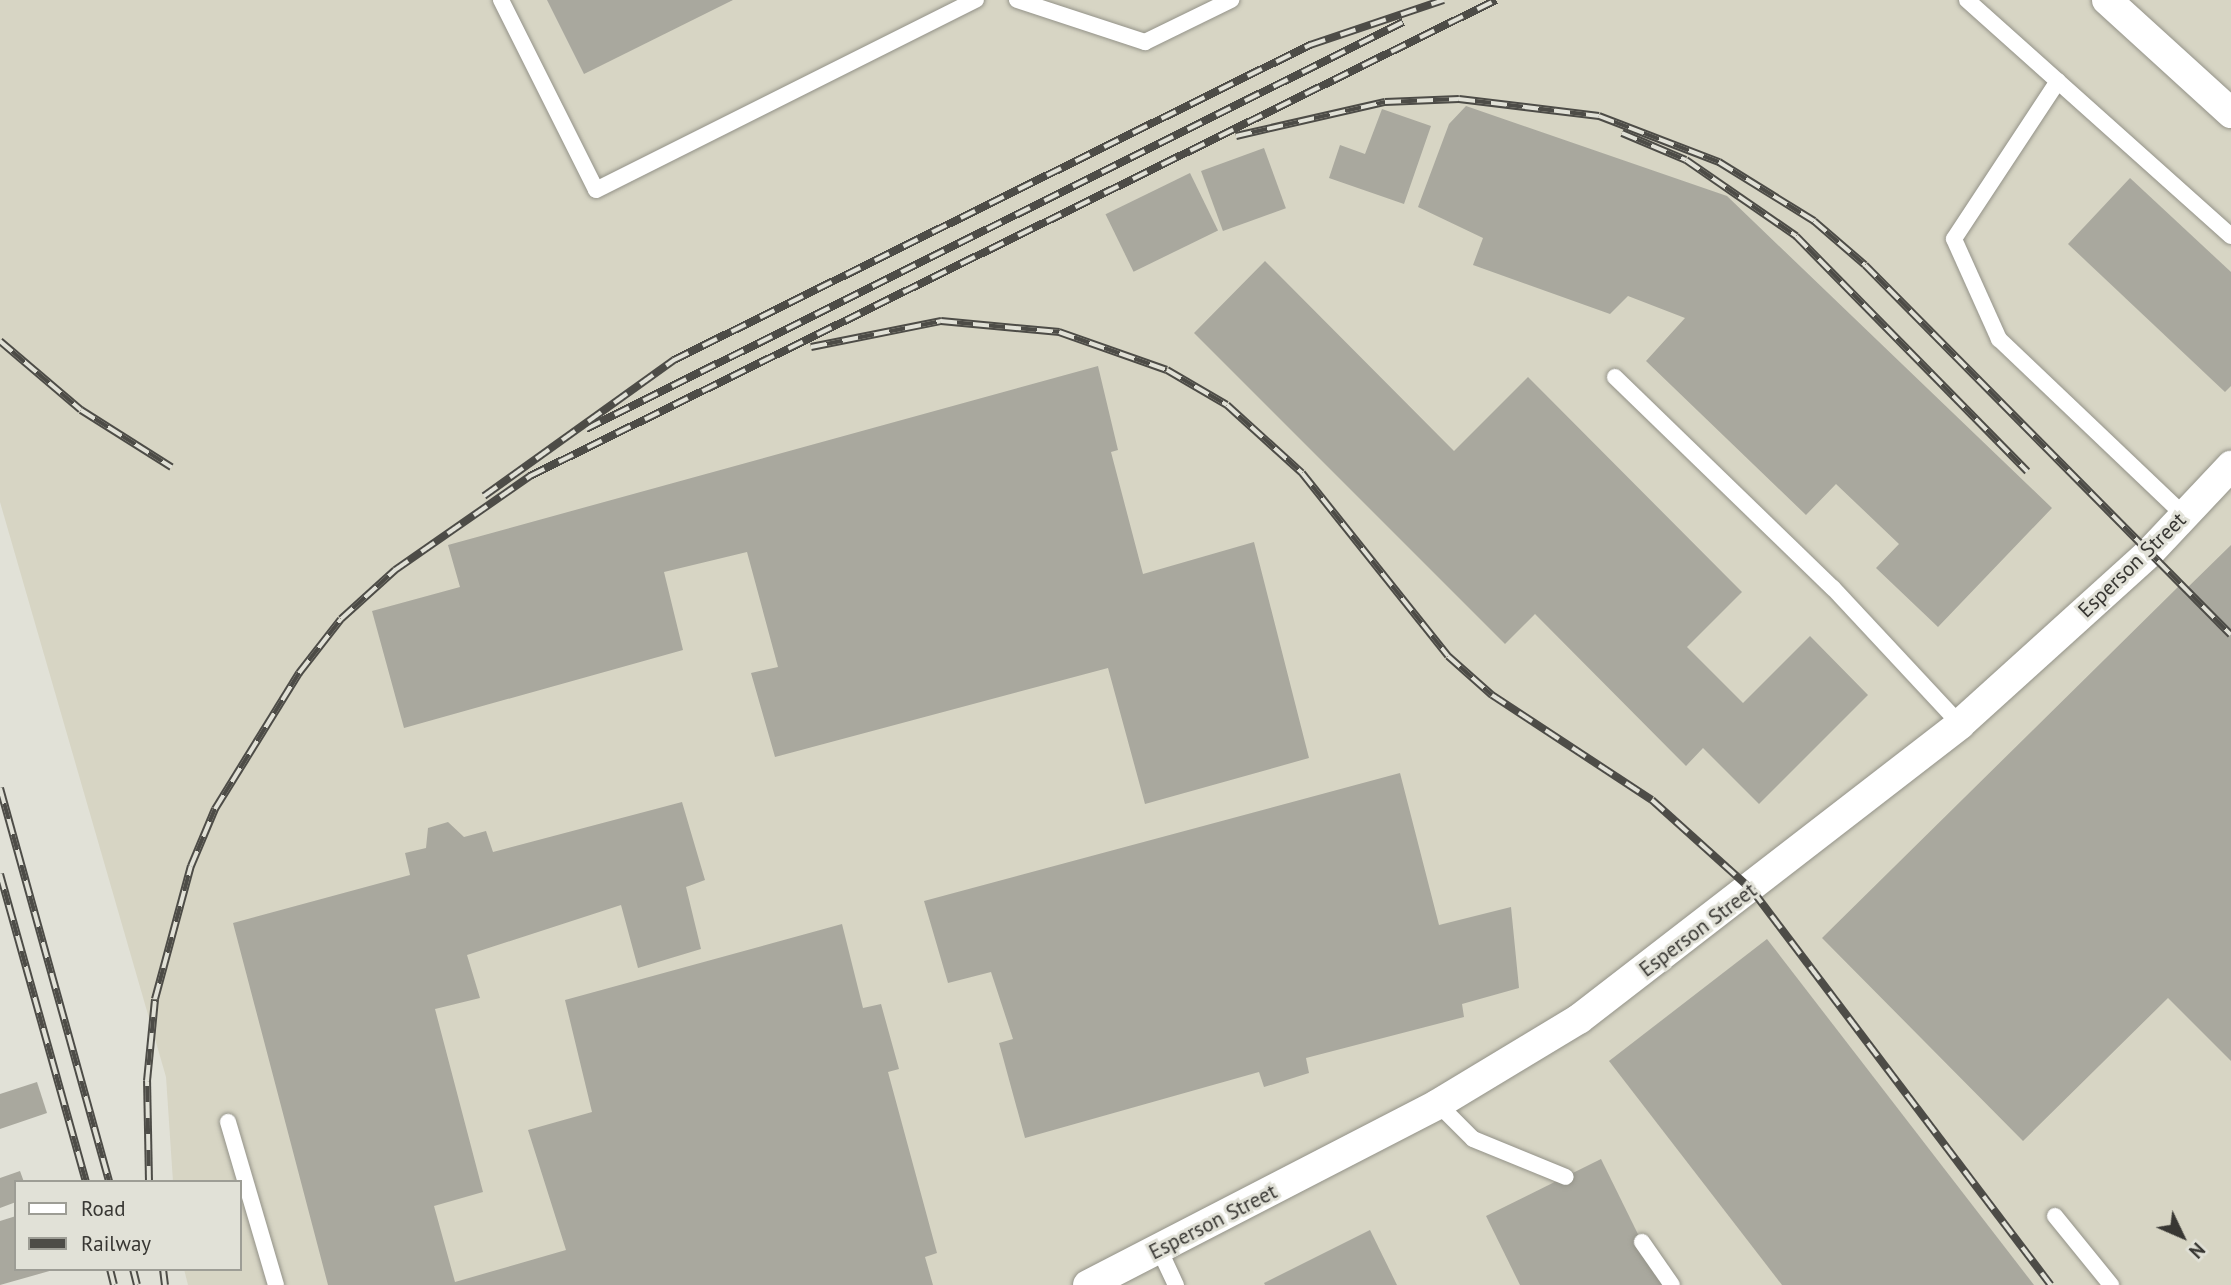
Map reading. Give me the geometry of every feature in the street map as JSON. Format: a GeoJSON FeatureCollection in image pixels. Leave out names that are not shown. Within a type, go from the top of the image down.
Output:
{"type":"FeatureCollection","features":[{"type":"Feature","properties":{"kind":"street"},"geometry":{"type":"LineString","coordinates":[[2107,0],[2231,113]]}},
{"type":"Feature","properties":{"kind":"street","name":"Esperson Street"},"geometry":{"type":"LineString","coordinates":[[1088,1285],[1160,1251],[1438,1104],[1579,1018],[1959,724],[2184,515],[2231,466]]}},
{"type":"Feature","properties":{"kind":"lane"},"geometry":{"type":"LineString","coordinates":[[501,0],[596,190],[976,0]]}},
{"type":"Feature","properties":{"kind":"lane"},"geometry":{"type":"LineString","coordinates":[[1017,0],[1145,42],[1231,0]]}},
{"type":"Feature","properties":{"kind":"lane"},"geometry":{"type":"LineString","coordinates":[[1967,0],[2231,236]]}},
{"type":"Feature","properties":{"kind":"lane"},"geometry":{"type":"LineString","coordinates":[[2058,81],[1954,239],[1999,339],[2184,515]]}},
{"type":"Feature","properties":{"kind":"lane"},"geometry":{"type":"LineString","coordinates":[[1615,377],[1833,588],[1959,724]]}},
{"type":"Feature","properties":{"kind":"lane"},"geometry":{"type":"LineString","coordinates":[[1438,1104],[1474,1139],[1566,1177]]}},
{"type":"Feature","properties":{"kind":"lane"},"geometry":{"type":"LineString","coordinates":[[228,1122],[276,1285]]}},
{"type":"Feature","properties":{"kind":"lane"},"geometry":{"type":"LineString","coordinates":[[2056,1216],[2111,1285]]}},
{"type":"Feature","properties":{"kind":"lane"},"geometry":{"type":"LineString","coordinates":[[1642,1242],[1672,1285]]}},
{"type":"Feature","properties":{"kind":"lane"},"geometry":{"type":"LineString","coordinates":[[1160,1251],[1176,1285]]}},
{"type":"Feature","properties":{"kind":"shaded area"},"geometry":{"type":"Polygon","coordinates":[[[0,0],[2231,0],[2231,1285],[188,1285],[184,1271],[242,1271],[242,1180],[173,1180],[166,1077],[0,502],[0,0]]]}},
{"type":"Feature","properties":{"kind":"building"},"geometry":{"type":"Polygon","coordinates":[[[547,0],[733,0],[584,74],[547,0]]]}},
{"type":"Feature","properties":{"kind":"building"},"geometry":{"type":"Polygon","coordinates":[[[1466,106],[1727,196],[2052,508],[1938,627],[1876,568],[1899,544],[1836,484],[1806,515],[1646,361],[1685,318],[1628,296],[1610,314],[1473,265],[1483,238],[1418,207],[1449,124],[1466,106]]]}},
{"type":"Feature","properties":{"kind":"building"},"geometry":{"type":"Polygon","coordinates":[[[1382,109],[1431,126],[1404,204],[1329,178],[1340,145],[1365,154],[1382,109]]]}},
{"type":"Feature","properties":{"kind":"building"},"geometry":{"type":"Polygon","coordinates":[[[1264,148],[1286,208],[1223,231],[1201,171],[1264,148]]]}},
{"type":"Feature","properties":{"kind":"building"},"geometry":{"type":"Polygon","coordinates":[[[1190,173],[1218,231],[1134,272],[1106,214],[1190,173]]]}},
{"type":"Feature","properties":{"kind":"building"},"geometry":{"type":"Polygon","coordinates":[[[2130,178],[2231,272],[2231,386],[2225,392],[2068,244],[2130,178]]]}},
{"type":"Feature","properties":{"kind":"building"},"geometry":{"type":"Polygon","coordinates":[[[1265,261],[1454,451],[1528,377],[1742,592],[1687,647],[1743,703],[1810,636],[1868,695],[1759,804],[1703,748],[1686,766],[1535,614],[1505,644],[1194,333],[1265,261]]]}},
{"type":"Feature","properties":{"kind":"building"},"geometry":{"type":"Polygon","coordinates":[[[1098,366],[1118,450],[1111,452],[1143,574],[1254,542],[1309,758],[1145,804],[1108,668],[775,757],[751,673],[778,667],[747,552],[664,572],[683,650],[404,728],[372,611],[460,587],[448,545],[1098,366]]]}},
{"type":"Feature","properties":{"kind":"building"},"geometry":{"type":"Polygon","coordinates":[[[2231,545],[2231,1061],[2168,998],[2023,1141],[1822,938],[2179,586],[2184,591],[2231,545]]]}},
{"type":"Feature","properties":{"kind":"building"},"geometry":{"type":"Polygon","coordinates":[[[1400,773],[1439,925],[1511,907],[1519,988],[1462,1004],[1464,1017],[1306,1058],[1309,1073],[1264,1087],[1259,1072],[1025,1138],[999,1043],[1013,1039],[991,972],[948,983],[924,901],[1400,773]]]}},
{"type":"Feature","properties":{"kind":"building"},"geometry":{"type":"Polygon","coordinates":[[[682,802],[705,880],[686,887],[701,949],[638,968],[621,905],[467,955],[480,998],[435,1009],[483,1192],[434,1206],[455,1282],[566,1250],[528,1130],[592,1112],[565,1000],[842,924],[863,1008],[881,1004],[899,1069],[888,1072],[937,1253],[925,1257],[933,1285],[328,1285],[233,923],[410,875],[405,853],[426,848],[428,828],[448,822],[464,837],[486,831],[493,852],[682,802]]]}},
{"type":"Feature","properties":{"kind":"building"},"geometry":{"type":"Polygon","coordinates":[[[1767,939],[2034,1285],[1782,1285],[1609,1061],[1767,939]]]}},
{"type":"Feature","properties":{"kind":"building"},"geometry":{"type":"Polygon","coordinates":[[[37,1082],[47,1113],[0,1129],[0,1094],[37,1082]]]}},
{"type":"Feature","properties":{"kind":"building"},"geometry":{"type":"Polygon","coordinates":[[[1601,1159],[1663,1285],[1520,1285],[1486,1216],[1601,1159]]]}},
{"type":"Feature","properties":{"kind":"building"},"geometry":{"type":"Polygon","coordinates":[[[20,1171],[23,1180],[14,1180],[14,1203],[0,1208],[0,1178],[20,1171]]]}},
{"type":"Feature","properties":{"kind":"building"},"geometry":{"type":"Polygon","coordinates":[[[14,1217],[14,1271],[49,1271],[0,1285],[0,1221],[14,1217]]]}},
{"type":"Feature","properties":{"kind":"building"},"geometry":{"type":"Polygon","coordinates":[[[1370,1230],[1397,1285],[1265,1285],[1264,1283],[1370,1230]]]}},
{"type":"Feature","properties":{"kind":"railway"},"geometry":{"type":"LineString","coordinates":[[484,496],[674,360],[1310,45],[1444,0]]}},
{"type":"Feature","properties":{"kind":"railway"},"geometry":{"type":"LineString","coordinates":[[149,1180],[147,1081],[155,999],[191,866],[215,809],[299,673],[341,619],[395,570],[530,476],[1496,0]]}},
{"type":"Feature","properties":{"kind":"railway"},"geometry":{"type":"LineString","coordinates":[[586,429],[1403,22]]}},
{"type":"Feature","properties":{"kind":"railway"},"geometry":{"type":"LineString","coordinates":[[1236,136],[1385,102],[1459,99],[1599,116],[1719,162],[1814,221],[1865,265],[2231,635]]}},
{"type":"Feature","properties":{"kind":"railway"},"geometry":{"type":"LineString","coordinates":[[1622,133],[1686,160],[1796,236],[2027,471]]}},
{"type":"Feature","properties":{"kind":"railway"},"geometry":{"type":"LineString","coordinates":[[811,347],[941,321],[1059,332],[1167,370],[1227,405],[1302,473],[1448,656],[1492,695],[1652,800],[1752,890],[2051,1285]]}},
{"type":"Feature","properties":{"kind":"railway"},"geometry":{"type":"LineString","coordinates":[[0,341],[81,410],[171,467]]}},
{"type":"Feature","properties":{"kind":"railway"},"geometry":{"type":"LineString","coordinates":[[0,788],[108,1180]]}},
{"type":"Feature","properties":{"kind":"railway"},"geometry":{"type":"LineString","coordinates":[[0,874],[85,1180]]}},
{"type":"Feature","properties":{"kind":"railway"},"geometry":{"type":"LineString","coordinates":[[110,1271],[114,1285]]}},
{"type":"Feature","properties":{"kind":"railway"},"geometry":{"type":"LineString","coordinates":[[134,1271],[137,1285]]}},
{"type":"Feature","properties":{"kind":"railway"},"geometry":{"type":"LineString","coordinates":[[163,1271],[165,1285]]}}]}
